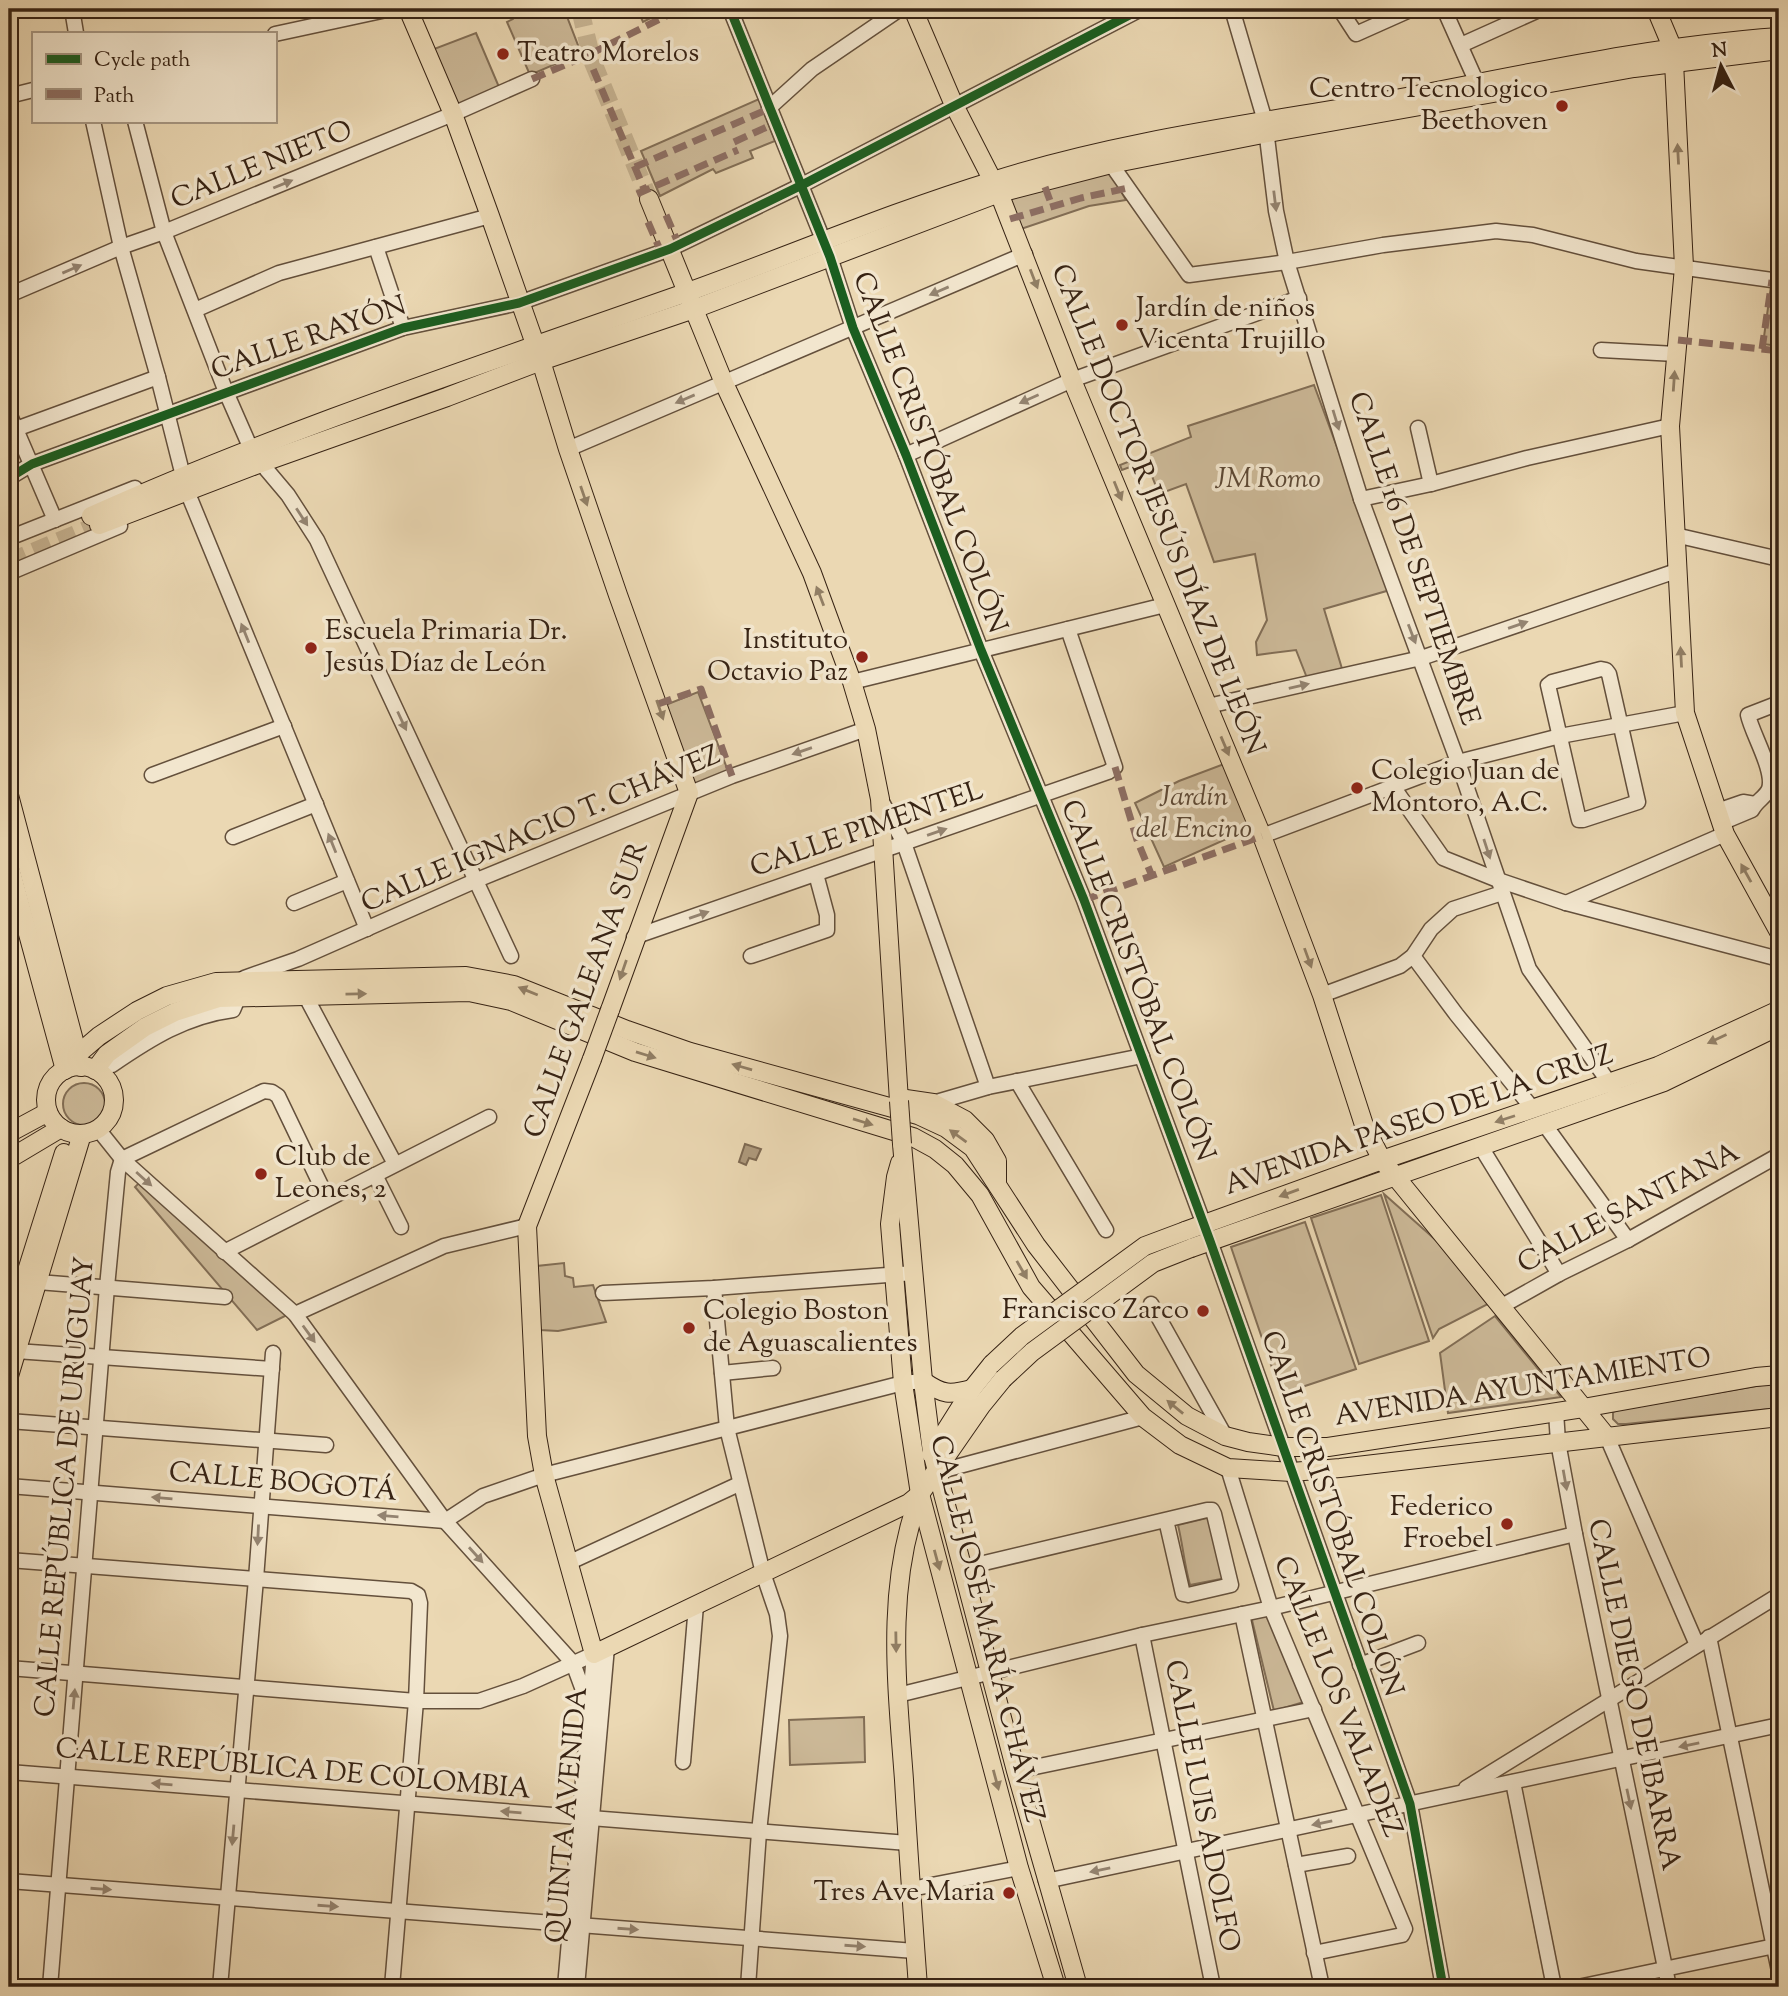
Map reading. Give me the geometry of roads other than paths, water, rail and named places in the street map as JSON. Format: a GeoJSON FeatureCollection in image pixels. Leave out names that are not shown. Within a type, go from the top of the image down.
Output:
{"type":"FeatureCollection","features":[{"type":"Feature","properties":{"kind":"main road"},"geometry":{"type":"LineString","coordinates":[[408,9],[453,114],[490,216],[541,361],[568,449],[689,793]]}},
{"type":"Feature","properties":{"kind":"main road","name":"CALLE DOCTOR JESÚS DÍAZ DE LEÓN"},"geometry":{"type":"LineString","coordinates":[[913,9],[954,105],[996,187],[1072,380],[1262,836],[1322,995],[1364,1125],[1382,1160],[1607,1437]]}},
{"type":"Feature","properties":{"kind":"main road"},"geometry":{"type":"LineString","coordinates":[[1656,9],[1673,55],[1684,267],[1670,426],[1685,713],[1721,823],[1779,932]]}},
{"type":"Feature","properties":{"kind":"main road"},"geometry":{"type":"LineString","coordinates":[[93,521],[535,344],[688,292],[827,249],[1104,150],[1266,127],[1779,37]]}},
{"type":"Feature","properties":{"kind":"main road"},"geometry":{"type":"LineString","coordinates":[[996,187],[1477,83],[1673,55],[1779,50]]}},
{"type":"Feature","properties":{"kind":"main road","name":"CALLE JOSÉ MARÍA CHÁVEZ"},"geometry":{"type":"LineString","coordinates":[[649,199],[724,383],[812,573],[852,682],[866,729],[880,799],[881,851],[902,1149],[932,1452],[1046,1881],[1078,1987]]}},
{"type":"Feature","properties":{"kind":"main road"},"geometry":{"type":"LineString","coordinates":[[256,456],[447,397],[541,361],[694,309],[827,249]]}},
{"type":"Feature","properties":{"kind":"main road","name":"CALLE GALEANA SUR"},"geometry":{"type":"LineString","coordinates":[[600,1650],[568,1563],[544,1475],[537,1436],[527,1226],[592,1059],[689,793]]}},
{"type":"Feature","properties":{"kind":"main road"},"geometry":{"type":"LineString","coordinates":[[10,797],[84,1065]]}},
{"type":"Feature","properties":{"kind":"main road"},"geometry":{"type":"LineString","coordinates":[[9,864],[16,919],[84,1065],[107,1080],[114,1103],[109,1118],[9,1159]]}},
{"type":"Feature","properties":{"kind":"main road","name":"AVENIDA AYUNTAMIENTO"},"geometry":{"type":"LineString","coordinates":[[84,1065],[119,1022],[167,996],[195,987],[238,988],[466,976],[514,985],[690,1052],[918,1115],[946,1128],[974,1148],[1036,1245],[1136,1374],[1187,1416],[1225,1436],[1248,1442],[1283,1447],[1328,1447],[1779,1375]]}},
{"type":"Feature","properties":{"kind":"main road","name":"AVENIDA AYUNTAMIENTO"},"geometry":{"type":"LineString","coordinates":[[238,988],[305,995],[469,992],[511,1001],[635,1052],[913,1137],[935,1149],[955,1165],[979,1195],[1031,1287],[1143,1417],[1180,1445],[1228,1468],[1292,1472],[1340,1468],[1779,1417]]}},
{"type":"Feature","properties":{"kind":"main road","name":"AVENIDA PASEO DE LA CRUZ"},"geometry":{"type":"LineString","coordinates":[[918,1486],[937,1472],[981,1406],[1032,1352],[1153,1263],[1545,1125],[1658,1066],[1779,1010]]}},
{"type":"Feature","properties":{"kind":"main road","name":"AVENIDA PASEO DE LA CRUZ"},"geometry":{"type":"LineString","coordinates":[[918,1486],[932,1452],[972,1389],[992,1364],[1022,1336],[1145,1246],[1382,1160],[1533,1109],[1664,1082],[1779,1026]]}},
{"type":"Feature","properties":{"kind":"main road"},"geometry":{"type":"LineString","coordinates":[[48,1111],[49,1088],[58,1075],[84,1065]]}},
{"type":"Feature","properties":{"kind":"main road"},"geometry":{"type":"LineString","coordinates":[[899,1100],[933,1103],[965,1120],[985,1140],[997,1161],[997,1184]]}},
{"type":"Feature","properties":{"kind":"main road"},"geometry":{"type":"LineString","coordinates":[[48,1111],[78,1131]]}},
{"type":"Feature","properties":{"kind":"main road"},"geometry":{"type":"LineString","coordinates":[[9,1133],[48,1111]]}},
{"type":"Feature","properties":{"kind":"main road"},"geometry":{"type":"LineString","coordinates":[[9,1328],[23,1280],[78,1131]]}},
{"type":"Feature","properties":{"kind":"main road","name":"CALLE JOSÉ MARÍA CHÁVEZ"},"geometry":{"type":"LineString","coordinates":[[902,1149],[890,1223],[903,1383],[918,1486],[1019,1868],[1056,1987]]}},
{"type":"Feature","properties":{"kind":"main road"},"geometry":{"type":"LineString","coordinates":[[9,1376],[16,1351],[23,1280]]}},
{"type":"Feature","properties":{"kind":"main road"},"geometry":{"type":"LineString","coordinates":[[923,1381],[938,1391],[953,1394],[972,1389]]}},
{"type":"Feature","properties":{"kind":"main road"},"geometry":{"type":"LineString","coordinates":[[600,1650],[909,1503],[918,1486]]}},
{"type":"Feature","properties":{"kind":"main road"},"geometry":{"type":"LineString","coordinates":[[918,1486],[900,1574],[895,1635],[918,1987]]}},
{"type":"Feature","properties":{"kind":"street"},"geometry":{"type":"LineString","coordinates":[[72,9],[76,32]]}},
{"type":"Feature","properties":{"kind":"street"},"geometry":{"type":"LineString","coordinates":[[276,34],[391,9]]}},
{"type":"Feature","properties":{"kind":"street","name":"CALLE CRISTÓBAL COLÓN"},"geometry":{"type":"LineString","coordinates":[[730,9],[827,249],[853,328],[906,455],[981,650],[1042,795],[1204,1224],[1410,1804],[1443,1987]]}},
{"type":"Feature","properties":{"kind":"street"},"geometry":{"type":"LineString","coordinates":[[769,108],[812,69],[900,9]]}},
{"type":"Feature","properties":{"kind":"street","name":"CALLE RAYÓN"},"geometry":{"type":"LineString","coordinates":[[9,478],[32,464],[403,328],[519,303],[670,248],[800,186],[1141,9]]}},
{"type":"Feature","properties":{"kind":"street","name":"CALLE 16 DE SEPTIEMBRE"},"geometry":{"type":"LineString","coordinates":[[1232,9],[1266,127],[1276,211],[1287,262],[1361,499],[1421,658],[1529,969],[1615,1090]]}},
{"type":"Feature","properties":{"kind":"street"},"geometry":{"type":"LineString","coordinates":[[1341,11],[1356,34],[1412,9]]}},
{"type":"Feature","properties":{"kind":"street"},"geometry":{"type":"LineString","coordinates":[[1444,9],[1477,83]]}},
{"type":"Feature","properties":{"kind":"street"},"geometry":{"type":"LineString","coordinates":[[1461,45],[1541,9]]}},
{"type":"Feature","properties":{"kind":"street","name":"CALLE NIETO"},"geometry":{"type":"LineString","coordinates":[[9,295],[121,247],[453,114],[532,79]]}},
{"type":"Feature","properties":{"kind":"street"},"geometry":{"type":"LineString","coordinates":[[9,96],[32,90]]}},
{"type":"Feature","properties":{"kind":"street"},"geometry":{"type":"LineString","coordinates":[[93,122],[121,247],[185,483],[367,929]]}},
{"type":"Feature","properties":{"kind":"street"},"geometry":{"type":"LineString","coordinates":[[135,122],[164,232],[226,392],[256,456],[288,495],[317,540],[511,956]]}},
{"type":"Feature","properties":{"kind":"street"},"geometry":{"type":"LineString","coordinates":[[1111,164],[1189,275],[1496,231],[1532,235],[1636,261],[1779,279]]}},
{"type":"Feature","properties":{"kind":"street"},"geometry":{"type":"LineString","coordinates":[[195,310],[279,273],[490,216]]}},
{"type":"Feature","properties":{"kind":"street"},"geometry":{"type":"LineString","coordinates":[[376,247],[403,328]]}},
{"type":"Feature","properties":{"kind":"street"},"geometry":{"type":"LineString","coordinates":[[568,449],[1024,254]]}},
{"type":"Feature","properties":{"kind":"street"},"geometry":{"type":"LineString","coordinates":[[906,455],[1072,380],[1299,298]]}},
{"type":"Feature","properties":{"kind":"street"},"geometry":{"type":"LineString","coordinates":[[1601,350],[1676,354]]}},
{"type":"Feature","properties":{"kind":"street"},"geometry":{"type":"LineString","coordinates":[[16,429],[158,377]]}},
{"type":"Feature","properties":{"kind":"street"},"geometry":{"type":"LineString","coordinates":[[9,413],[55,520]]}},
{"type":"Feature","properties":{"kind":"street"},"geometry":{"type":"LineString","coordinates":[[1361,499],[1670,426]]}},
{"type":"Feature","properties":{"kind":"street"},"geometry":{"type":"LineString","coordinates":[[1418,428],[1431,484]]}},
{"type":"Feature","properties":{"kind":"street"},"geometry":{"type":"LineString","coordinates":[[9,538],[135,488],[164,491],[148,514],[10,571]]}},
{"type":"Feature","properties":{"kind":"street"},"geometry":{"type":"LineString","coordinates":[[1675,535],[1779,559]]}},
{"type":"Feature","properties":{"kind":"street"},"geometry":{"type":"LineString","coordinates":[[1208,706],[1421,658],[1676,571]]}},
{"type":"Feature","properties":{"kind":"street"},"geometry":{"type":"LineString","coordinates":[[852,682],[1165,606]]}},
{"type":"Feature","properties":{"kind":"street","name":"CALLE PIMENTEL"},"geometry":{"type":"LineString","coordinates":[[635,937],[1108,772],[1115,766],[1068,629]]}},
{"type":"Feature","properties":{"kind":"street"},"geometry":{"type":"LineString","coordinates":[[1601,669],[1606,670],[1621,723],[1638,802],[1579,820],[1548,685],[1601,669]]}},
{"type":"Feature","properties":{"kind":"street"},"geometry":{"type":"LineString","coordinates":[[1566,903],[1721,823],[1752,810],[1765,796],[1775,777],[1748,715],[1779,703]]}},
{"type":"Feature","properties":{"kind":"street"},"geometry":{"type":"LineString","coordinates":[[1262,836],[1458,762],[1560,736],[1685,713]]}},
{"type":"Feature","properties":{"kind":"street"},"geometry":{"type":"LineString","coordinates":[[152,775],[284,726]]}},
{"type":"Feature","properties":{"kind":"street","name":"CALLE IGNACIO T. CHÁVEZ"},"geometry":{"type":"LineString","coordinates":[[84,1065],[111,1065],[181,1023],[212,1013],[233,1010],[238,988],[477,880],[689,793],[866,729]]}},
{"type":"Feature","properties":{"kind":"street"},"geometry":{"type":"LineString","coordinates":[[1392,785],[1443,858],[1500,886],[1779,959]]}},
{"type":"Feature","properties":{"kind":"street"},"geometry":{"type":"LineString","coordinates":[[880,799],[904,843],[988,1087]]}},
{"type":"Feature","properties":{"kind":"street"},"geometry":{"type":"LineString","coordinates":[[233,837],[316,804]]}},
{"type":"Feature","properties":{"kind":"street"},"geometry":{"type":"LineString","coordinates":[[751,957],[827,930],[827,915],[816,874]]}},
{"type":"Feature","properties":{"kind":"street"},"geometry":{"type":"LineString","coordinates":[[294,903],[347,881]]}},
{"type":"Feature","properties":{"kind":"street"},"geometry":{"type":"LineString","coordinates":[[1322,995],[1400,966],[1413,956],[1431,929],[1453,909],[1500,886]]}},
{"type":"Feature","properties":{"kind":"street"},"geometry":{"type":"LineString","coordinates":[[1413,956],[1533,1109]]}},
{"type":"Feature","properties":{"kind":"street"},"geometry":{"type":"LineString","coordinates":[[305,995],[395,1164]]}},
{"type":"Feature","properties":{"kind":"street"},"geometry":{"type":"LineString","coordinates":[[933,1103],[988,1087],[1142,1056]]}},
{"type":"Feature","properties":{"kind":"street"},"geometry":{"type":"LineString","coordinates":[[1017,1081],[1106,1230]]}},
{"type":"Feature","properties":{"kind":"street"},"geometry":{"type":"LineString","coordinates":[[122,1159],[264,1091],[272,1092],[278,1096],[327,1198]]}},
{"type":"Feature","properties":{"kind":"street"},"geometry":{"type":"LineString","coordinates":[[223,1252],[489,1117]]}},
{"type":"Feature","properties":{"kind":"street"},"geometry":{"type":"LineString","coordinates":[[1545,1125],[1628,1240]]}},
{"type":"Feature","properties":{"kind":"street"},"geometry":{"type":"LineString","coordinates":[[78,1131],[122,1159],[295,1314],[445,1521],[573,1663],[589,1706]]}},
{"type":"Feature","properties":{"kind":"street"},"geometry":{"type":"LineString","coordinates":[[1481,1147],[1559,1274]]}},
{"type":"Feature","properties":{"kind":"street","name":"CALLE SANTANA"},"geometry":{"type":"LineString","coordinates":[[1502,1306],[1628,1240],[1779,1155]]}},
{"type":"Feature","properties":{"kind":"street","name":"CALLE REPÚBLICA DE URUGUAY"},"geometry":{"type":"LineString","coordinates":[[50,1987],[107,1287],[118,1172],[122,1159]]}},
{"type":"Feature","properties":{"kind":"street"},"geometry":{"type":"LineString","coordinates":[[375,1175],[401,1227]]}},
{"type":"Feature","properties":{"kind":"street"},"geometry":{"type":"LineString","coordinates":[[295,1314],[444,1246],[527,1226]]}},
{"type":"Feature","properties":{"kind":"street"},"geometry":{"type":"LineString","coordinates":[[603,1293],[714,1288],[914,1273]]}},
{"type":"Feature","properties":{"kind":"street"},"geometry":{"type":"LineString","coordinates":[[23,1280],[225,1297]]}},
{"type":"Feature","properties":{"kind":"street"},"geometry":{"type":"LineString","coordinates":[[714,1288],[727,1428],[762,1573],[777,1614],[780,1636],[760,1832],[748,1987]]}},
{"type":"Feature","properties":{"kind":"street"},"geometry":{"type":"LineString","coordinates":[[1151,1304],[1225,1436]]}},
{"type":"Feature","properties":{"kind":"street"},"geometry":{"type":"LineString","coordinates":[[16,1351],[272,1369]]}},
{"type":"Feature","properties":{"kind":"street"},"geometry":{"type":"LineString","coordinates":[[220,1987],[273,1353]]}},
{"type":"Feature","properties":{"kind":"street"},"geometry":{"type":"LineString","coordinates":[[722,1373],[773,1368]]}},
{"type":"Feature","properties":{"kind":"street"},"geometry":{"type":"LineString","coordinates":[[445,1521],[483,1496],[544,1475],[903,1383],[923,1381]]}},
{"type":"Feature","properties":{"kind":"street","name":"CALLE DIEGO DE IBARRA"},"geometry":{"type":"LineString","coordinates":[[1556,1412],[1558,1442],[1575,1534],[1669,1987]]}},
{"type":"Feature","properties":{"kind":"street"},"geometry":{"type":"LineString","coordinates":[[937,1472],[1143,1417]]}},
{"type":"Feature","properties":{"kind":"street"},"geometry":{"type":"LineString","coordinates":[[9,1421],[326,1445]]}},
{"type":"Feature","properties":{"kind":"street","name":"CALLE DOCTOR JESÚS DÍAZ DE LEÓN"},"geometry":{"type":"LineString","coordinates":[[1607,1437],[1703,1641],[1730,1736],[1776,1945],[1779,1971]]}},
{"type":"Feature","properties":{"kind":"street","name":"CALLE LOS VALADEZ"},"geometry":{"type":"LineString","coordinates":[[1228,1468],[1270,1608],[1405,1933],[1314,1953]]}},
{"type":"Feature","properties":{"kind":"street"},"geometry":{"type":"LineString","coordinates":[[568,1563],[739,1484]]}},
{"type":"Feature","properties":{"kind":"street","name":"CALLE BOGOTÁ"},"geometry":{"type":"LineString","coordinates":[[9,1486],[445,1521]]}},
{"type":"Feature","properties":{"kind":"street"},"geometry":{"type":"LineString","coordinates":[[964,1568],[1166,1520],[1212,1510],[1231,1584],[1183,1594],[1180,1591],[1166,1520]]}},
{"type":"Feature","properties":{"kind":"street"},"geometry":{"type":"LineString","coordinates":[[898,1695],[1575,1534]]}},
{"type":"Feature","properties":{"kind":"street"},"geometry":{"type":"LineString","coordinates":[[9,1560],[411,1591],[418,1595],[420,1603],[416,1701],[392,1987]]}},
{"type":"Feature","properties":{"kind":"street"},"geometry":{"type":"LineString","coordinates":[[1456,1794],[1779,1595]]}},
{"type":"Feature","properties":{"kind":"street"},"geometry":{"type":"LineString","coordinates":[[683,1762],[696,1605]]}},
{"type":"Feature","properties":{"kind":"street"},"geometry":{"type":"LineString","coordinates":[[1242,1614],[1322,1987]]}},
{"type":"Feature","properties":{"kind":"street","name":"CALLE LUIS ADOLFO"},"geometry":{"type":"LineString","coordinates":[[1142,1635],[1213,1987]]}},
{"type":"Feature","properties":{"kind":"street"},"geometry":{"type":"LineString","coordinates":[[1360,1665],[1418,1643]]}},
{"type":"Feature","properties":{"kind":"street"},"geometry":{"type":"LineString","coordinates":[[9,1668],[416,1701],[479,1701],[523,1686],[600,1650]]}},
{"type":"Feature","properties":{"kind":"street","name":"QUINTA AVENIDA"},"geometry":{"type":"LineString","coordinates":[[586,1818],[589,1706],[600,1650]]}},
{"type":"Feature","properties":{"kind":"street","name":"QUINTA AVENIDA"},"geometry":{"type":"LineString","coordinates":[[565,1987],[576,1924],[600,1650]]}},
{"type":"Feature","properties":{"kind":"street"},"geometry":{"type":"LineString","coordinates":[[1016,1771],[1314,1709]]}},
{"type":"Feature","properties":{"kind":"street"},"geometry":{"type":"LineString","coordinates":[[1046,1881],[1779,1725]]}},
{"type":"Feature","properties":{"kind":"street","name":"CALLE REPÚBLICA DE COLOMBIA"},"geometry":{"type":"LineString","coordinates":[[9,1772],[908,1843]]}},
{"type":"Feature","properties":{"kind":"street"},"geometry":{"type":"LineString","coordinates":[[1513,1782],[1554,1987]]}},
{"type":"Feature","properties":{"kind":"street"},"geometry":{"type":"LineString","coordinates":[[1296,1865],[1348,1856]]}},
{"type":"Feature","properties":{"kind":"street"},"geometry":{"type":"LineString","coordinates":[[911,1889],[1019,1868]]}},
{"type":"Feature","properties":{"kind":"street"},"geometry":{"type":"LineString","coordinates":[[9,1881],[915,1951]]}},
{"type":"Feature","properties":{"kind":"street","name":"QUINTA AVENIDA"},"geometry":{"type":"LineString","coordinates":[[576,1924],[577,1987]]}},
{"type":"Feature","properties":{"kind":"street"},"geometry":{"type":"LineString","coordinates":[[1578,1987],[1776,1945]]}},
{"type":"Feature","properties":{"kind":"tunnel"},"geometry":{"type":"LineString","coordinates":[[580,9],[592,60],[649,199]]}},
{"type":"Feature","properties":{"kind":"tunnel"},"geometry":{"type":"LineString","coordinates":[[9,562],[95,526]]}},
{"type":"Feature","properties":{"kind":"place","name":"Teatro Morelos"},"geometry":{"type":"Point","coordinates":[503,54]}},
{"type":"Feature","properties":{"kind":"place","name":"Centro Tecnologico Beethoven"},"geometry":{"type":"Point","coordinates":[1562,106]}},
{"type":"Feature","properties":{"kind":"place","name":"Jardín de niños Vicenta Trujillo"},"geometry":{"type":"Point","coordinates":[1122,325]}},
{"type":"Feature","properties":{"kind":"place","name":"Escuela Primaria Dr. Jesús Díaz de León"},"geometry":{"type":"Point","coordinates":[311,648]}},
{"type":"Feature","properties":{"kind":"place","name":"Instituto Octavio Paz"},"geometry":{"type":"Point","coordinates":[862,657]}},
{"type":"Feature","properties":{"kind":"place","name":"Colegio Juan de Montoro, A.C."},"geometry":{"type":"Point","coordinates":[1357,788]}},
{"type":"Feature","properties":{"kind":"place","name":"Club de Leones, 2"},"geometry":{"type":"Point","coordinates":[261,1174]}},
{"type":"Feature","properties":{"kind":"place","name":"Francisco Zarco"},"geometry":{"type":"Point","coordinates":[1203,1311]}},
{"type":"Feature","properties":{"kind":"place","name":"Colegio Boston de Aguascalientes"},"geometry":{"type":"Point","coordinates":[689,1328]}},
{"type":"Feature","properties":{"kind":"place","name":"Federico Froebel"},"geometry":{"type":"Point","coordinates":[1507,1524]}},
{"type":"Feature","properties":{"kind":"place","name":"Tres Ave Maria"},"geometry":{"type":"Point","coordinates":[1009,1893]}},
{"type":"Feature","properties":{"kind":"park label","name":"JM Romo"},"geometry":{"type":"Point","coordinates":[1268,480]}},
{"type":"Feature","properties":{"kind":"park label","name":"Jardín del Encino"},"geometry":{"type":"Point","coordinates":[1194,814]}}]}
